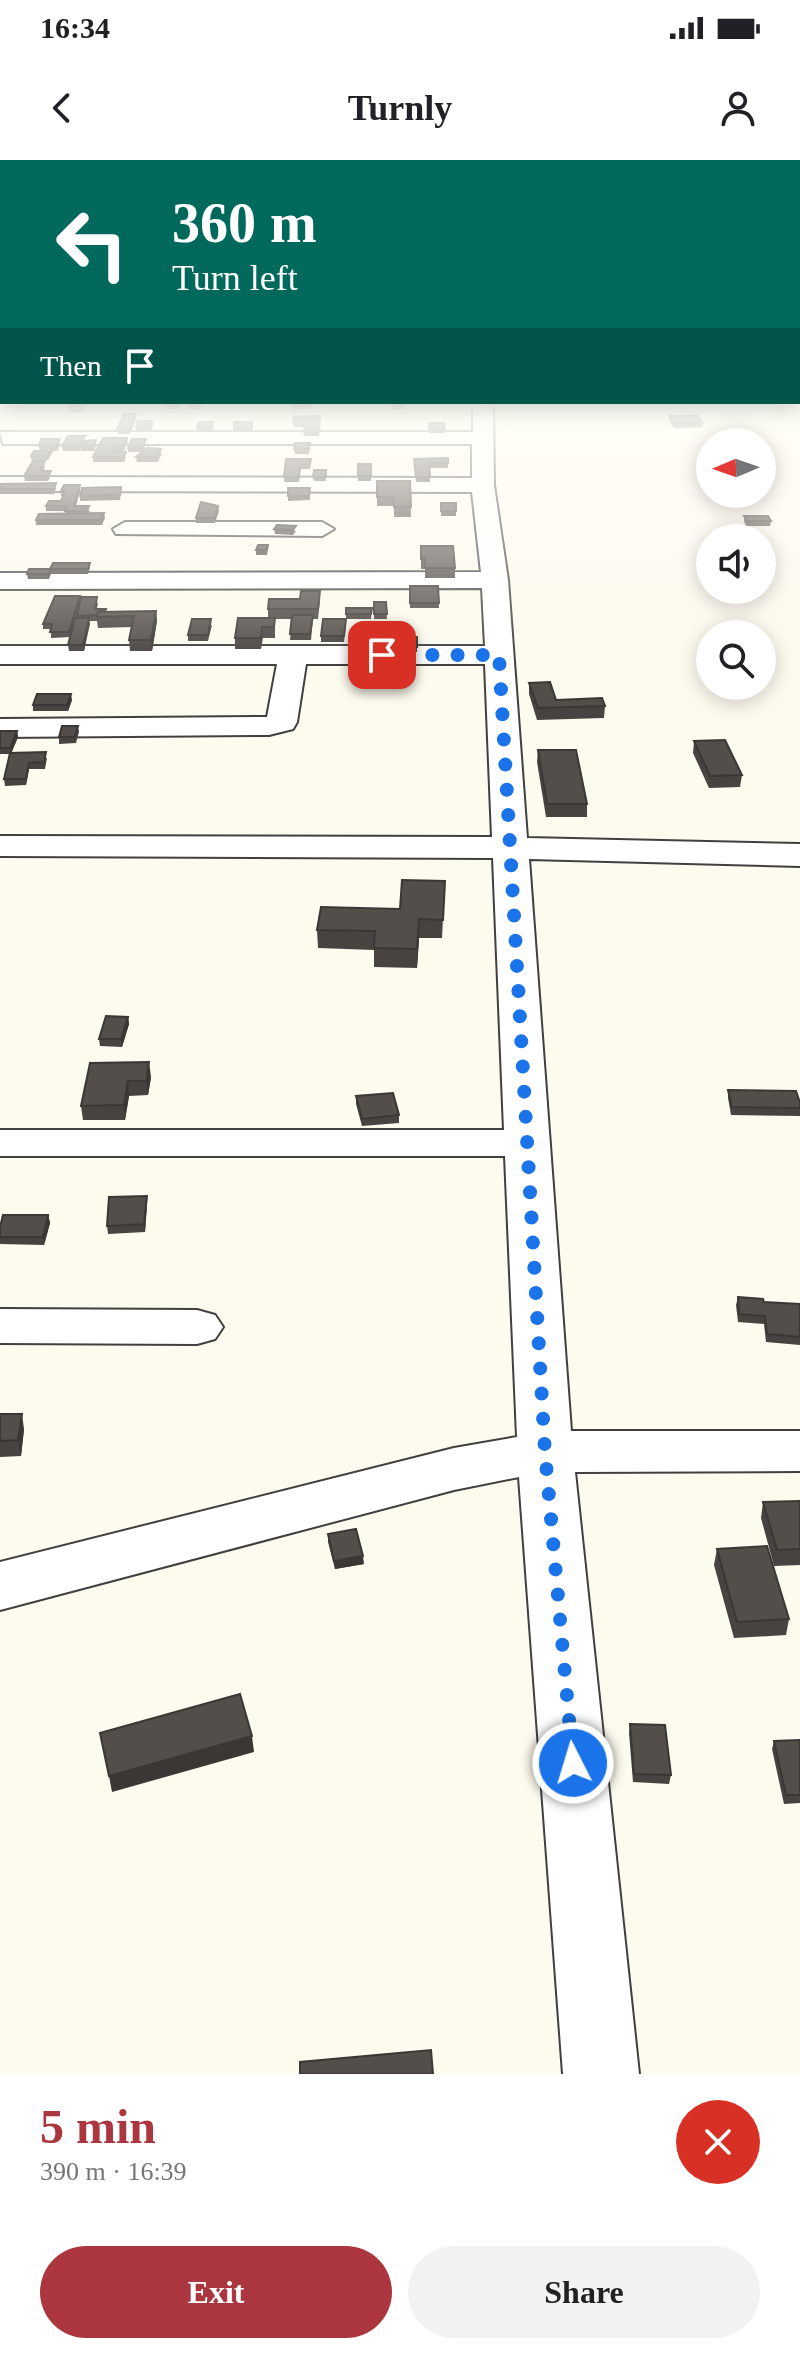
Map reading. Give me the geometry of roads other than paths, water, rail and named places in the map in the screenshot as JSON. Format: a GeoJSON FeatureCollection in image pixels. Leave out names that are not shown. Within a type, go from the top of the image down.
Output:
{"type":"FeatureCollection","features":[{"type":"Feature","properties":{"kind":"street"},"geometry":{"type":"LineString","coordinates":[[103,581],[141,488]]}},
{"type":"Feature","properties":{"kind":"street"},"geometry":{"type":"LineString","coordinates":[[317,581],[328,488]]}},
{"type":"Feature","properties":{"kind":"street"},"geometry":{"type":"LineString","coordinates":[[483,488],[495,580],[545,1452],[601,2074]]}},
{"type":"Feature","properties":{"kind":"street"},"geometry":{"type":"LineString","coordinates":[[125,529],[322,529]]}},
{"type":"Feature","properties":{"kind":"street"},"geometry":{"type":"LineString","coordinates":[[0,581],[495,580]]}},
{"type":"Feature","properties":{"kind":"street"},"geometry":{"type":"LineString","coordinates":[[0,655],[499,655]]}},
{"type":"Feature","properties":{"kind":"street"},"geometry":{"type":"LineString","coordinates":[[0,728],[269,726],[282,722],[293,655]]}},
{"type":"Feature","properties":{"kind":"street"},"geometry":{"type":"LineString","coordinates":[[0,846],[511,848],[800,855]]}},
{"type":"Feature","properties":{"kind":"street"},"geometry":{"type":"LineString","coordinates":[[0,1143],[527,1143]]}},
{"type":"Feature","properties":{"kind":"street"},"geometry":{"type":"LineString","coordinates":[[0,1326],[197,1327]]}},
{"type":"Feature","properties":{"kind":"street"},"geometry":{"type":"LineString","coordinates":[[0,1586],[454,1469],[545,1452],[800,1451]]}}]}
